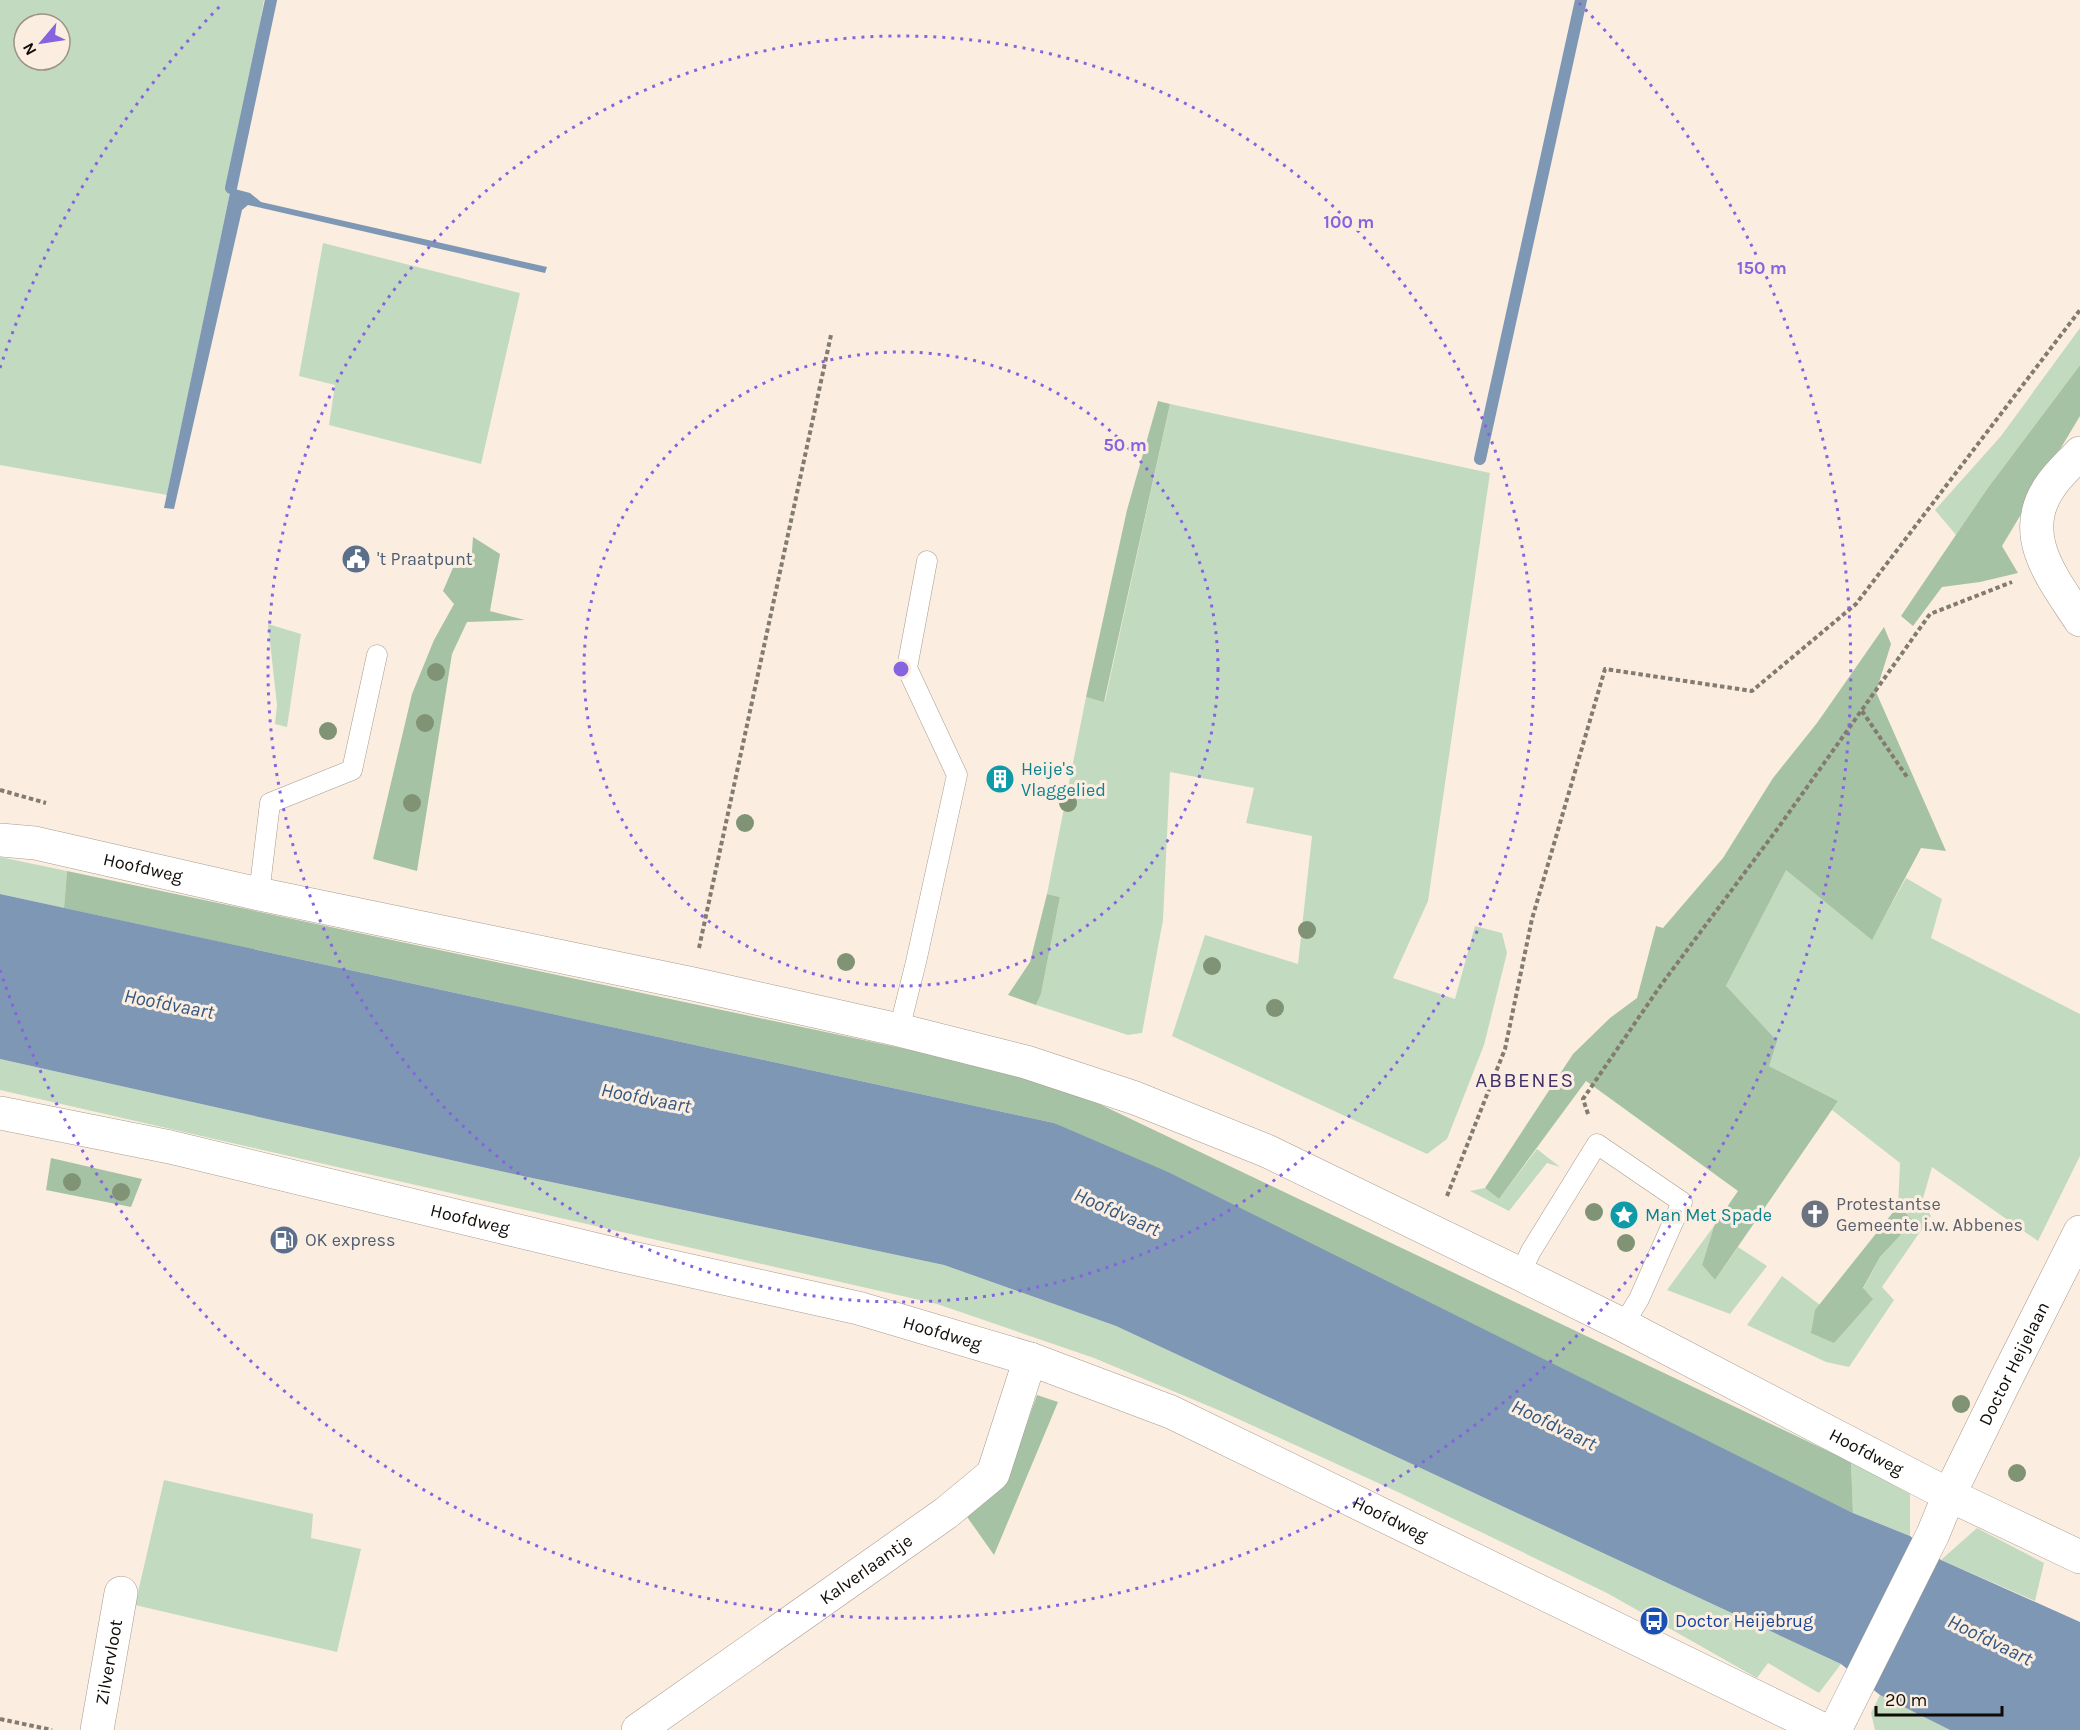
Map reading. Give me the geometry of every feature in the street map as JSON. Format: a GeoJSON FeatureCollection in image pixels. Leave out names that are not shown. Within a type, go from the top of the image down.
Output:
{"type":"FeatureCollection","features":[{"type":"Feature","properties":{"kind":"street"},"geometry":{"type":"LineString","coordinates":[[2080,453],[2050,486],[2037,516],[2039,548],[2047,570],[2080,620]]}},
{"type":"Feature","properties":{"kind":"street","name":"Hoofdweg"},"geometry":{"type":"LineString","coordinates":[[0,823],[35,843]]}},
{"type":"Feature","properties":{"kind":"street","name":"Hoofdweg"},"geometry":{"type":"LineString","coordinates":[[0,840],[35,843],[259,894],[693,984],[899,1030],[1026,1062],[1135,1098],[1267,1151],[1623,1325],[1949,1495],[2080,1557]]}},
{"type":"Feature","properties":{"kind":"street","name":"Hoofdweg"},"geometry":{"type":"LineString","coordinates":[[0,1113],[170,1147],[599,1250],[858,1308],[1030,1359],[1171,1412],[1824,1730]]}},
{"type":"Feature","properties":{"kind":"street","name":"Doctor Heijelaan"},"geometry":{"type":"LineString","coordinates":[[1949,1495],[2080,1232]]}},
{"type":"Feature","properties":{"kind":"street","name":"Kalverlaantje"},"geometry":{"type":"LineString","coordinates":[[638,1730],[946,1514],[993,1474],[1030,1359]]}},
{"type":"Feature","properties":{"kind":"street"},"geometry":{"type":"LineString","coordinates":[[1835,1730],[1949,1495]]}},
{"type":"Feature","properties":{"kind":"street","name":"Zilvervloot"},"geometry":{"type":"LineString","coordinates":[[98,1730],[121,1593]]}},
{"type":"Feature","properties":{"kind":"lane"},"geometry":{"type":"LineString","coordinates":[[899,1030],[957,775],[907,668],[927,561]]}},
{"type":"Feature","properties":{"kind":"lane"},"geometry":{"type":"LineString","coordinates":[[259,894],[270,803],[352,770],[377,655]]}},
{"type":"Feature","properties":{"kind":"lane"},"geometry":{"type":"LineString","coordinates":[[1520,1275],[1531,1251],[1598,1144],[1682,1202],[1639,1299],[1623,1325]]}},
{"type":"Feature","properties":{"kind":"path"},"geometry":{"type":"LineString","coordinates":[[1427,1229],[1442,1208],[1505,1049],[1532,919],[1605,669],[1752,691],[1856,604],[2080,310]]}},
{"type":"Feature","properties":{"kind":"path"},"geometry":{"type":"LineString","coordinates":[[693,984],[831,335]]}},
{"type":"Feature","properties":{"kind":"path"},"geometry":{"type":"LineString","coordinates":[[1598,1144],[1583,1099],[1661,985],[1862,711],[1930,614],[2047,570]]}},
{"type":"Feature","properties":{"kind":"path"},"geometry":{"type":"LineString","coordinates":[[1862,711],[1907,777]]}},
{"type":"Feature","properties":{"kind":"path"},"geometry":{"type":"LineString","coordinates":[[0,1719],[52,1730]]}},
{"type":"Feature","properties":{"kind":"green space"},"geometry":{"type":"Polygon","coordinates":[[[0,0],[264,0],[231,188],[167,495],[0,465],[0,0]]]}},
{"type":"Feature","properties":{"kind":"green space"},"geometry":{"type":"Polygon","coordinates":[[[323,243],[520,293],[481,464],[329,425],[335,385],[299,376],[323,243]]]}},
{"type":"Feature","properties":{"kind":"green space"},"geometry":{"type":"Polygon","coordinates":[[[2080,328],[2080,365],[1987,489],[1956,535],[1935,510],[2001,436],[2080,328]]]}},
{"type":"Feature","properties":{"kind":"green space"},"geometry":{"type":"Polygon","coordinates":[[[2080,365],[2080,416],[2002,546],[2018,573],[1980,582],[1942,587],[1913,626],[1901,616],[1987,489],[2080,365]]]}},
{"type":"Feature","properties":{"kind":"green space"},"geometry":{"type":"Polygon","coordinates":[[[1158,401],[1170,404],[1104,702],[1086,697],[1127,510],[1158,401]]]}},
{"type":"Feature","properties":{"kind":"green space"},"geometry":{"type":"Polygon","coordinates":[[[1170,404],[1490,473],[1428,901],[1393,978],[1455,999],[1475,926],[1502,933],[1507,953],[1484,1045],[1447,1139],[1427,1154],[1172,1036],[1205,935],[1298,964],[1312,836],[1246,823],[1254,788],[1170,772],[1163,920],[1142,1033],[1128,1035],[1036,1005],[1041,994],[1060,897],[1047,894],[1086,697],[1105,701],[1170,404]]]}},
{"type":"Feature","properties":{"kind":"green space"},"geometry":{"type":"Polygon","coordinates":[[[473,537],[500,554],[490,611],[525,620],[467,622],[452,654],[417,871],[373,859],[412,694],[434,640],[454,604],[443,591],[458,556],[472,551],[473,537]]]}},
{"type":"Feature","properties":{"kind":"green space"},"geometry":{"type":"Polygon","coordinates":[[[268,624],[301,634],[287,727],[275,724],[277,705],[268,624]]]}},
{"type":"Feature","properties":{"kind":"green space"},"geometry":{"type":"Polygon","coordinates":[[[1884,627],[1891,644],[1876,692],[1946,851],[1921,848],[1872,940],[1786,870],[1726,986],[1777,1041],[1769,1066],[1838,1101],[1715,1280],[1702,1265],[1714,1226],[1738,1191],[1586,1081],[1499,1199],[1485,1188],[1573,1054],[1610,1018],[1637,998],[1656,926],[1663,928],[1723,858],[1773,778],[1817,723],[1884,627]]]}},
{"type":"Feature","properties":{"kind":"green space"},"geometry":{"type":"Polygon","coordinates":[[[0,857],[67,871],[64,908],[0,894],[0,857]]]}},
{"type":"Feature","properties":{"kind":"green space"},"geometry":{"type":"Polygon","coordinates":[[[1786,869],[1872,939],[1906,878],[1942,899],[1931,938],[2080,1014],[2080,1156],[2038,1241],[1932,1167],[1922,1202],[1931,1216],[1882,1287],[1894,1300],[1849,1367],[1826,1362],[1747,1325],[1782,1276],[1820,1305],[1815,1311],[1872,1298],[1863,1289],[1880,1257],[1914,1221],[1898,1206],[1900,1163],[1832,1110],[1838,1101],[1769,1066],[1726,986],[1786,869]]]}},
{"type":"Feature","properties":{"kind":"green space"},"geometry":{"type":"Polygon","coordinates":[[[67,871],[1047,1079],[1851,1462],[1853,1513],[1054,1123],[64,908],[67,871]]]}},
{"type":"Feature","properties":{"kind":"green space"},"geometry":{"type":"Polygon","coordinates":[[[1047,894],[1060,897],[1041,994],[1036,1005],[1008,995],[1030,962],[1047,894]]]}},
{"type":"Feature","properties":{"kind":"green space"},"geometry":{"type":"Polygon","coordinates":[[[0,1059],[518,1175],[944,1265],[1116,1326],[1841,1664],[1819,1693],[1768,1663],[1757,1678],[1607,1593],[1400,1493],[1223,1412],[1094,1358],[937,1304],[0,1090],[0,1059]]]}},
{"type":"Feature","properties":{"kind":"green space"},"geometry":{"type":"Polygon","coordinates":[[[1537,1149],[1560,1167],[1547,1163],[1509,1211],[1470,1191],[1485,1188],[1499,1199],[1537,1149]]]}},
{"type":"Feature","properties":{"kind":"green space"},"geometry":{"type":"Polygon","coordinates":[[[51,1158],[142,1179],[131,1207],[46,1190],[51,1158]]]}},
{"type":"Feature","properties":{"kind":"green space"},"geometry":{"type":"Polygon","coordinates":[[[1898,1206],[1914,1221],[1880,1257],[1863,1288],[1873,1299],[1834,1343],[1811,1333],[1815,1310],[1898,1206]]]}},
{"type":"Feature","properties":{"kind":"green space"},"geometry":{"type":"Polygon","coordinates":[[[1714,1226],[1702,1265],[1715,1280],[1738,1247],[1767,1266],[1730,1314],[1667,1290],[1714,1226]]]}},
{"type":"Feature","properties":{"kind":"green space"},"geometry":{"type":"Polygon","coordinates":[[[1037,1395],[1058,1402],[994,1555],[965,1514],[1007,1479],[1037,1395]]]}},
{"type":"Feature","properties":{"kind":"green space"},"geometry":{"type":"Polygon","coordinates":[[[1851,1462],[1910,1494],[1910,1536],[1853,1513],[1851,1462]]]}},
{"type":"Feature","properties":{"kind":"green space"},"geometry":{"type":"Polygon","coordinates":[[[164,1480],[313,1514],[311,1538],[361,1549],[337,1652],[135,1605],[164,1480]]]}},
{"type":"Feature","properties":{"kind":"green space"},"geometry":{"type":"Polygon","coordinates":[[[1977,1528],[2044,1563],[2035,1601],[1941,1560],[1977,1528]]]}},
{"type":"Feature","properties":{"kind":"green space"},"geometry":{"type":"Polygon","coordinates":[[[1880,1695],[1950,1730],[1875,1730],[1871,1713],[1880,1695]]]}},
{"type":"Feature","properties":{"kind":"water"},"geometry":{"type":"Polygon","coordinates":[[[231,188],[250,193],[261,202],[547,267],[545,273],[248,205],[242,210],[174,509],[164,508],[231,188]]]}},
{"type":"Feature","properties":{"kind":"water","name":"Hoofdvaart"},"geometry":{"type":"Polygon","coordinates":[[[0,894],[1054,1123],[1168,1172],[1853,1513],[1910,1536],[1941,1560],[2080,1622],[2080,1730],[1950,1730],[1880,1695],[1841,1664],[1116,1326],[944,1265],[518,1175],[0,1059],[0,894]]]}},
{"type":"Feature","properties":{"kind":"waterway"},"geometry":{"type":"LineString","coordinates":[[231,188],[271,0]]}},
{"type":"Feature","properties":{"kind":"waterway"},"geometry":{"type":"LineString","coordinates":[[1480,459],[1581,0]]}},
{"type":"Feature","properties":{"kind":"place","name":"'t Praatpunt"},"geometry":{"type":"Point","coordinates":[356,559]}},
{"type":"Feature","properties":{"kind":"place","name":"Heije's Vlaggelied"},"geometry":{"type":"Point","coordinates":[1000,779]}},
{"type":"Feature","properties":{"kind":"place","name":"Protestantse Gemeente i.w. Abbenes"},"geometry":{"type":"Point","coordinates":[1815,1214]}},
{"type":"Feature","properties":{"kind":"place","name":"Man Met Spade"},"geometry":{"type":"Point","coordinates":[1624,1215]}},
{"type":"Feature","properties":{"kind":"place","name":"OK express"},"geometry":{"type":"Point","coordinates":[284,1240]}},
{"type":"Feature","properties":{"kind":"place","name":"Doctor Heijebrug"},"geometry":{"type":"Point","coordinates":[1654,1621]}},
{"type":"Feature","properties":{"kind":"district","name":"ABBENES"},"geometry":{"type":"Point","coordinates":[1525,1080]}}]}
